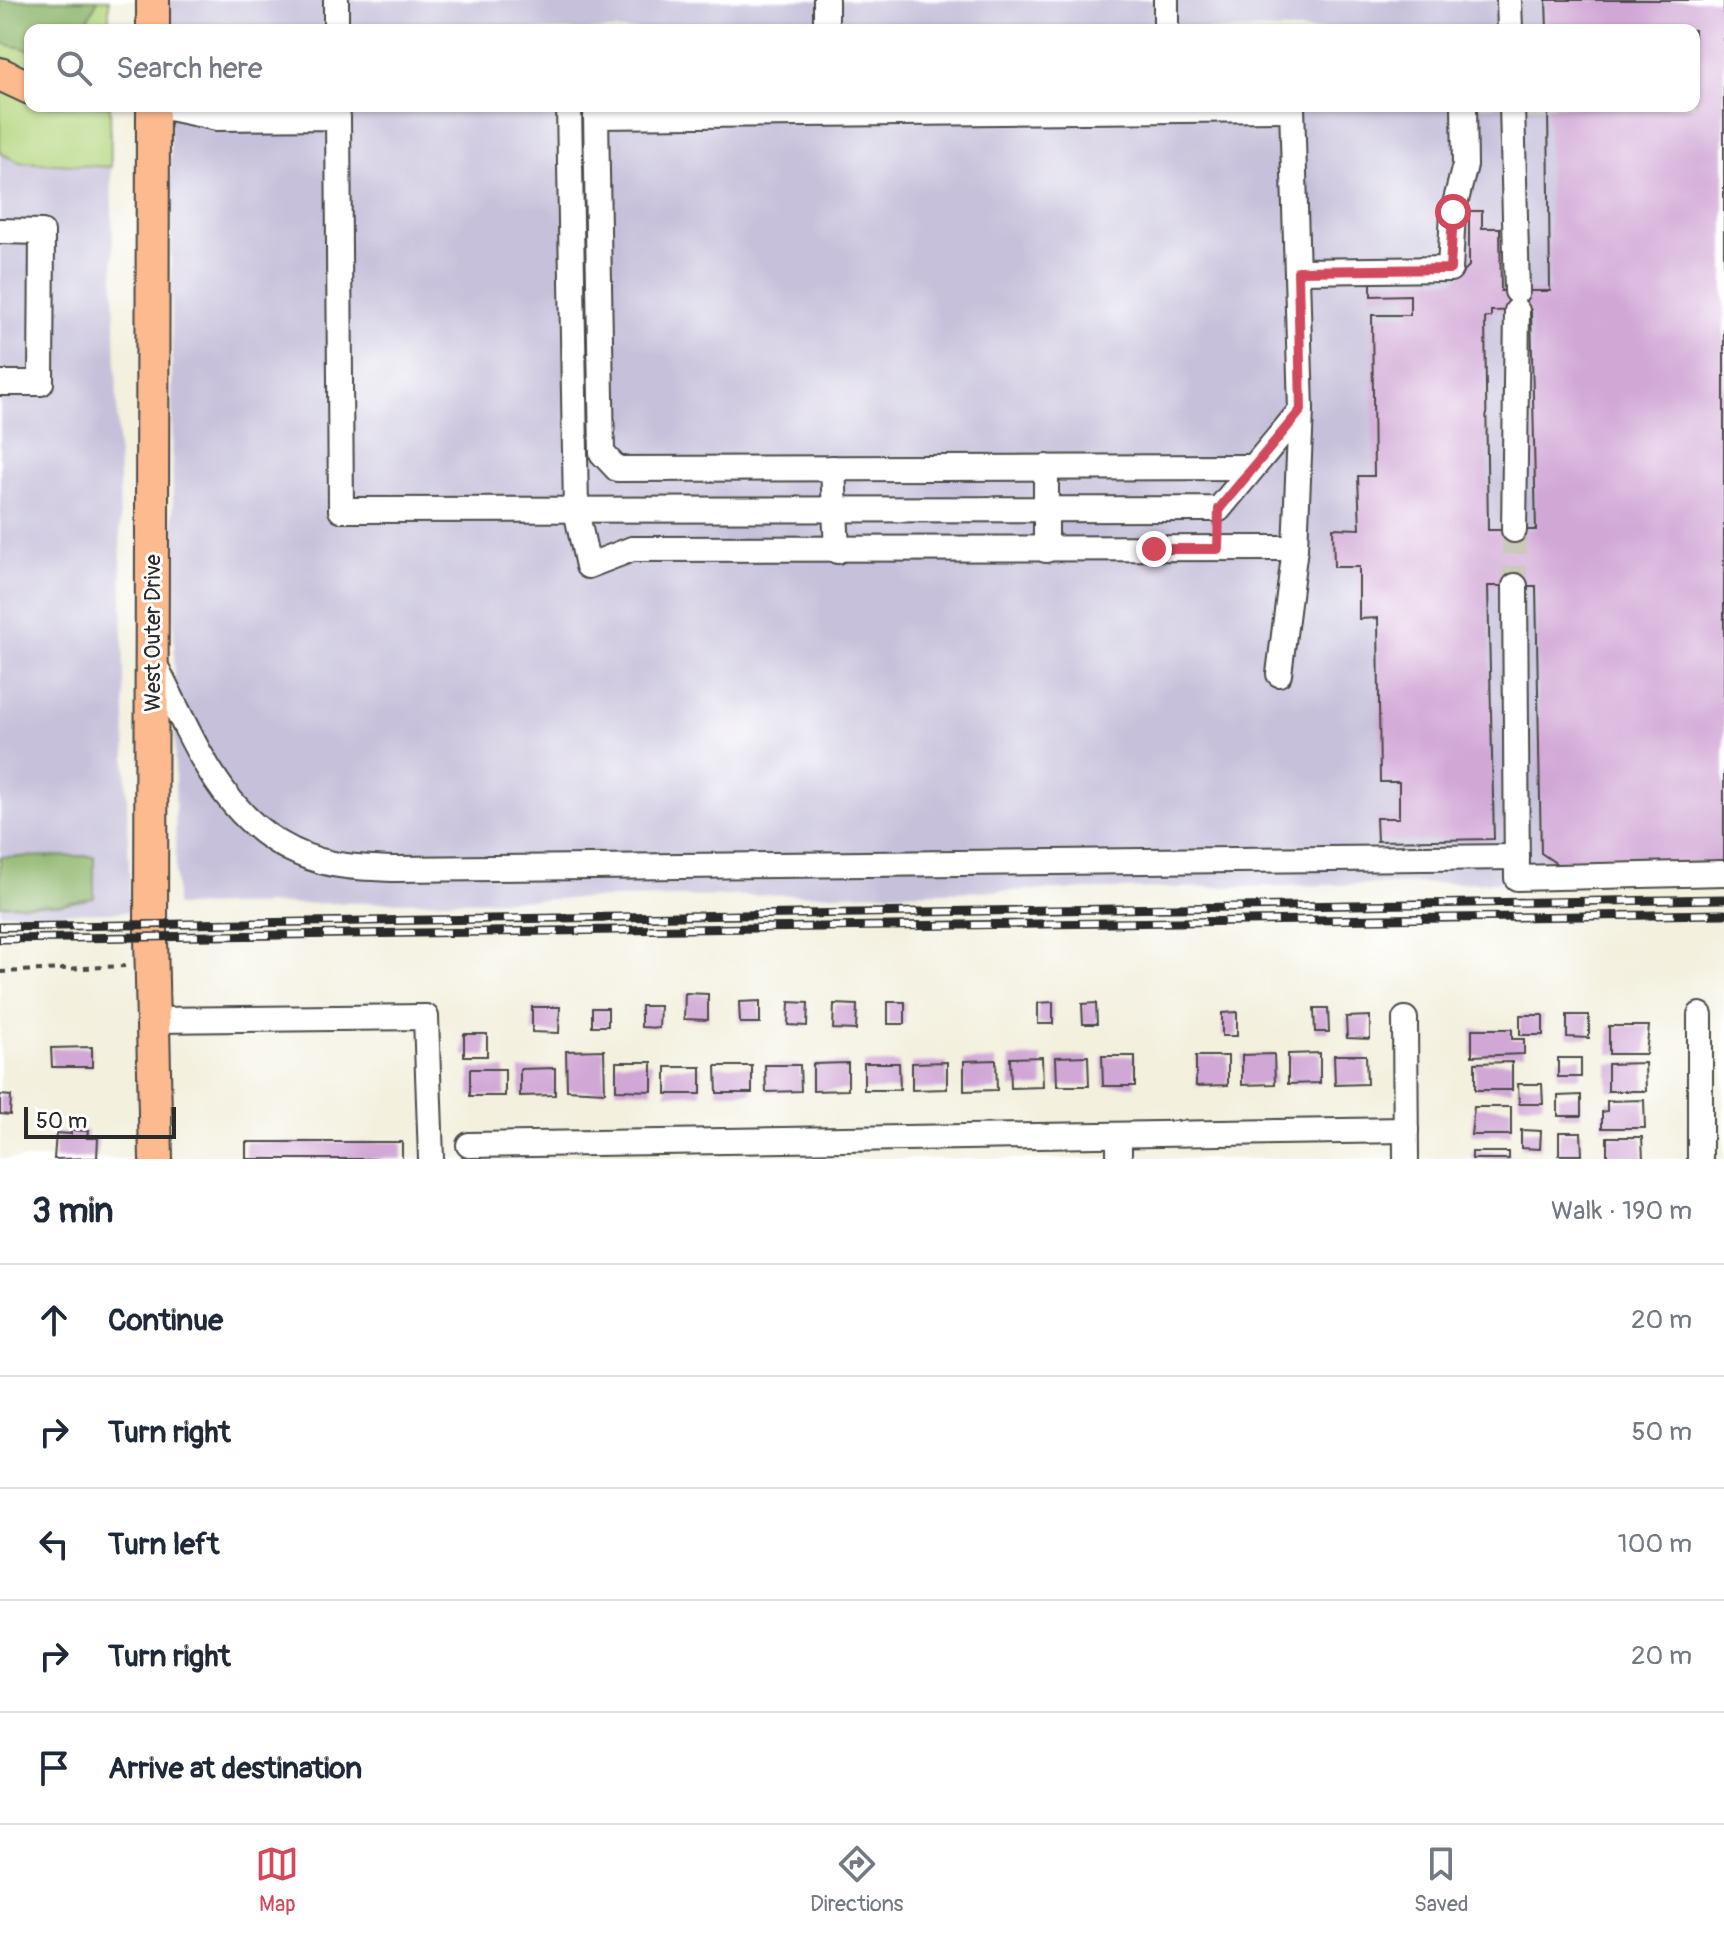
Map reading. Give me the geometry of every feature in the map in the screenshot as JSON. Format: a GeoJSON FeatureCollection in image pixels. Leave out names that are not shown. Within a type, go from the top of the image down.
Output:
{"type":"FeatureCollection","features":[{"type":"Feature","properties":{"kind":"main road"},"geometry":{"type":"LineString","coordinates":[[153,0],[153,24]]}},
{"type":"Feature","properties":{"kind":"main road","name":"West Outer Drive"},"geometry":{"type":"LineString","coordinates":[[153,112],[152,966],[156,1159]]}},
{"type":"Feature","properties":{"kind":"street"},"geometry":{"type":"LineString","coordinates":[[336,0],[336,24]]}},
{"type":"Feature","properties":{"kind":"street"},"geometry":{"type":"LineString","coordinates":[[826,0],[826,24]]}},
{"type":"Feature","properties":{"kind":"street"},"geometry":{"type":"LineString","coordinates":[[1166,0],[1166,24]]}},
{"type":"Feature","properties":{"kind":"street"},"geometry":{"type":"LineString","coordinates":[[1509,0],[1510,24]]}},
{"type":"Feature","properties":{"kind":"street"},"geometry":{"type":"LineString","coordinates":[[188,112],[217,118],[338,117],[341,510],[1219,509]]}},
{"type":"Feature","properties":{"kind":"street"},"geometry":{"type":"LineString","coordinates":[[569,112],[576,510],[588,566],[632,549],[1295,548]]}},
{"type":"Feature","properties":{"kind":"street"},"geometry":{"type":"LineString","coordinates":[[751,112],[596,116],[602,453],[617,469],[1252,467]]}},
{"type":"Feature","properties":{"kind":"street"},"geometry":{"type":"LineString","coordinates":[[1279,674],[1295,548],[1301,410],[1292,112]]}},
{"type":"Feature","properties":{"kind":"street"},"geometry":{"type":"LineString","coordinates":[[1298,271],[1450,269],[1453,212],[1465,165],[1464,112]]}},
{"type":"Feature","properties":{"kind":"street"},"geometry":{"type":"LineString","coordinates":[[1512,112],[1517,301],[1514,530]]}},
{"type":"Feature","properties":{"kind":"street"},"geometry":{"type":"LineString","coordinates":[[0,231],[42,232],[41,383],[0,383]]}},
{"type":"Feature","properties":{"kind":"street"},"geometry":{"type":"LineString","coordinates":[[1218,549],[1219,509],[1301,410]]}},
{"type":"Feature","properties":{"kind":"street"},"geometry":{"type":"LineString","coordinates":[[1046,467],[1046,550]]}},
{"type":"Feature","properties":{"kind":"street"},"geometry":{"type":"LineString","coordinates":[[833,468],[837,551]]}},
{"type":"Feature","properties":{"kind":"street"},"geometry":{"type":"LineString","coordinates":[[1515,586],[1517,878],[1724,873]]}},
{"type":"Feature","properties":{"kind":"street"},"geometry":{"type":"LineString","coordinates":[[152,658],[214,781],[231,804],[257,830],[294,850],[333,864],[411,869],[1517,857]]}},
{"type":"Feature","properties":{"kind":"street"},"geometry":{"type":"LineString","coordinates":[[1700,1015],[1700,1159]]}},
{"type":"Feature","properties":{"kind":"street"},"geometry":{"type":"LineString","coordinates":[[154,1020],[426,1017],[431,1159]]}},
{"type":"Feature","properties":{"kind":"street"},"geometry":{"type":"LineString","coordinates":[[1405,1019],[1406,1159]]}},
{"type":"Feature","properties":{"kind":"street"},"geometry":{"type":"LineString","coordinates":[[469,1145],[587,1151],[1119,1147],[1406,1130]]}},
{"type":"Feature","properties":{"kind":"path"},"geometry":{"type":"LineString","coordinates":[[0,972],[152,966]]}},
{"type":"Feature","properties":{"kind":"shaded area"},"geometry":{"type":"Polygon","coordinates":[[[169,0],[1724,0],[1724,878],[176,906],[170,112],[1700,112],[1700,24],[169,24],[169,0]]]}},
{"type":"Feature","properties":{"kind":"shaded area"},"geometry":{"type":"Polygon","coordinates":[[[0,153],[19,162],[111,167],[130,912],[0,913],[0,153]]]}},
{"type":"Feature","properties":{"kind":"green space"},"geometry":{"type":"Polygon","coordinates":[[[0,0],[109,0],[109,24],[24,24],[24,112],[110,112],[111,167],[19,162],[0,153],[0,0]]]}},
{"type":"Feature","properties":{"kind":"green space"},"geometry":{"type":"Polygon","coordinates":[[[0,0],[98,0],[85,24],[24,24],[24,49],[0,43],[0,0]]]}},
{"type":"Feature","properties":{"kind":"green space"},"geometry":{"type":"Polygon","coordinates":[[[94,856],[94,898],[62,904],[0,905],[0,857],[94,856]]]}},
{"type":"Feature","properties":{"kind":"building"},"geometry":{"type":"Polygon","coordinates":[[[1546,0],[1724,0],[1724,863],[1560,866],[1541,853],[1536,586],[1488,586],[1494,839],[1377,841],[1376,818],[1399,818],[1399,782],[1380,782],[1378,618],[1359,619],[1359,567],[1334,567],[1333,528],[1360,529],[1358,476],[1374,476],[1372,315],[1410,315],[1410,295],[1371,296],[1371,282],[1455,280],[1469,266],[1469,211],[1482,211],[1482,228],[1500,228],[1501,291],[1550,291],[1548,112],[1700,112],[1700,24],[1547,24],[1546,0]],[[1531,310],[1491,311],[1491,317],[1485,318],[1488,530],[1536,530],[1531,310]]]}},
{"type":"Feature","properties":{"kind":"building"},"geometry":{"type":"Polygon","coordinates":[[[685,993],[708,994],[708,1020],[684,1019],[685,993]]]}},
{"type":"Feature","properties":{"kind":"building"},"geometry":{"type":"Polygon","coordinates":[[[760,1001],[760,1023],[740,1023],[739,1002],[760,1001]]]}},
{"type":"Feature","properties":{"kind":"building"},"geometry":{"type":"Polygon","coordinates":[[[789,1002],[808,1003],[807,1026],[788,1025],[789,1002]]]}},
{"type":"Feature","properties":{"kind":"building"},"geometry":{"type":"Polygon","coordinates":[[[888,1002],[905,1002],[905,1024],[888,1024],[888,1002]]]}},
{"type":"Feature","properties":{"kind":"building"},"geometry":{"type":"Polygon","coordinates":[[[1053,1002],[1053,1024],[1038,1024],[1038,1003],[1053,1002]]]}},
{"type":"Feature","properties":{"kind":"building"},"geometry":{"type":"Polygon","coordinates":[[[1096,1003],[1097,1024],[1083,1024],[1082,1004],[1096,1003]]]}},
{"type":"Feature","properties":{"kind":"building"},"geometry":{"type":"Polygon","coordinates":[[[834,1004],[857,1005],[856,1030],[833,1029],[834,1004]]]}},
{"type":"Feature","properties":{"kind":"building"},"geometry":{"type":"Polygon","coordinates":[[[641,1006],[660,1006],[659,1028],[641,1027],[641,1006]]]}},
{"type":"Feature","properties":{"kind":"building"},"geometry":{"type":"Polygon","coordinates":[[[532,1007],[560,1007],[559,1033],[532,1032],[532,1007]]]}},
{"type":"Feature","properties":{"kind":"building"},"geometry":{"type":"Polygon","coordinates":[[[592,1008],[608,1008],[608,1026],[592,1026],[592,1008]]]}},
{"type":"Feature","properties":{"kind":"building"},"geometry":{"type":"Polygon","coordinates":[[[1314,1008],[1328,1008],[1329,1032],[1315,1032],[1314,1008]]]}},
{"type":"Feature","properties":{"kind":"building"},"geometry":{"type":"Polygon","coordinates":[[[1237,1012],[1237,1036],[1222,1036],[1222,1013],[1237,1012]]]}},
{"type":"Feature","properties":{"kind":"building"},"geometry":{"type":"Polygon","coordinates":[[[1520,1015],[1543,1015],[1543,1035],[1520,1035],[1520,1015]]]}},
{"type":"Feature","properties":{"kind":"building"},"geometry":{"type":"Polygon","coordinates":[[[1567,1015],[1589,1015],[1589,1038],[1567,1037],[1567,1015]]]}},
{"type":"Feature","properties":{"kind":"building"},"geometry":{"type":"Polygon","coordinates":[[[1370,1016],[1370,1039],[1347,1038],[1346,1017],[1370,1016]]]}},
{"type":"Feature","properties":{"kind":"building"},"geometry":{"type":"Polygon","coordinates":[[[1609,1026],[1649,1026],[1646,1054],[1609,1054],[1609,1026]]]}},
{"type":"Feature","properties":{"kind":"building"},"geometry":{"type":"Polygon","coordinates":[[[1472,1029],[1512,1029],[1512,1039],[1524,1039],[1524,1054],[1472,1056],[1472,1029]]]}},
{"type":"Feature","properties":{"kind":"building"},"geometry":{"type":"Polygon","coordinates":[[[464,1034],[487,1034],[487,1056],[464,1056],[464,1034]]]}},
{"type":"Feature","properties":{"kind":"building"},"geometry":{"type":"Polygon","coordinates":[[[92,1047],[92,1067],[52,1067],[51,1048],[92,1047]]]}},
{"type":"Feature","properties":{"kind":"building"},"geometry":{"type":"Polygon","coordinates":[[[604,1050],[605,1092],[567,1090],[566,1051],[604,1050]]]}},
{"type":"Feature","properties":{"kind":"building"},"geometry":{"type":"Polygon","coordinates":[[[1320,1053],[1320,1083],[1288,1084],[1288,1054],[1320,1053]]]}},
{"type":"Feature","properties":{"kind":"building"},"geometry":{"type":"Polygon","coordinates":[[[1274,1054],[1275,1084],[1242,1085],[1242,1055],[1274,1054]]]}},
{"type":"Feature","properties":{"kind":"building"},"geometry":{"type":"Polygon","coordinates":[[[1334,1055],[1366,1055],[1367,1084],[1335,1085],[1334,1055]]]}},
{"type":"Feature","properties":{"kind":"building"},"geometry":{"type":"Polygon","coordinates":[[[1088,1056],[1089,1086],[1057,1086],[1056,1057],[1088,1056]]]}},
{"type":"Feature","properties":{"kind":"building"},"geometry":{"type":"Polygon","coordinates":[[[1102,1056],[1135,1056],[1135,1086],[1103,1086],[1102,1056]]]}},
{"type":"Feature","properties":{"kind":"building"},"geometry":{"type":"Polygon","coordinates":[[[1196,1056],[1228,1056],[1228,1085],[1196,1086],[1196,1056]]]}},
{"type":"Feature","properties":{"kind":"building"},"geometry":{"type":"Polygon","coordinates":[[[1042,1057],[1043,1087],[1011,1088],[1010,1058],[1042,1057]]]}},
{"type":"Feature","properties":{"kind":"building"},"geometry":{"type":"Polygon","coordinates":[[[1558,1058],[1581,1058],[1581,1077],[1558,1077],[1558,1058]]]}},
{"type":"Feature","properties":{"kind":"building"},"geometry":{"type":"Polygon","coordinates":[[[996,1060],[997,1090],[964,1091],[964,1061],[996,1060]]]}},
{"type":"Feature","properties":{"kind":"building"},"geometry":{"type":"Polygon","coordinates":[[[616,1062],[652,1062],[652,1091],[616,1090],[616,1062]]]}},
{"type":"Feature","properties":{"kind":"building"},"geometry":{"type":"Polygon","coordinates":[[[947,1062],[947,1089],[912,1090],[912,1063],[947,1062]]]}},
{"type":"Feature","properties":{"kind":"building"},"geometry":{"type":"Polygon","coordinates":[[[1512,1062],[1512,1090],[1475,1090],[1475,1063],[1512,1062]]]}},
{"type":"Feature","properties":{"kind":"building"},"geometry":{"type":"Polygon","coordinates":[[[848,1063],[848,1090],[813,1091],[813,1064],[848,1063]]]}},
{"type":"Feature","properties":{"kind":"building"},"geometry":{"type":"Polygon","coordinates":[[[864,1063],[899,1063],[900,1090],[864,1090],[864,1063]]]}},
{"type":"Feature","properties":{"kind":"building"},"geometry":{"type":"Polygon","coordinates":[[[1645,1063],[1646,1091],[1608,1091],[1608,1064],[1645,1063]]]}},
{"type":"Feature","properties":{"kind":"building"},"geometry":{"type":"Polygon","coordinates":[[[765,1065],[800,1065],[801,1091],[766,1092],[765,1065]]]}},
{"type":"Feature","properties":{"kind":"building"},"geometry":{"type":"Polygon","coordinates":[[[716,1066],[752,1066],[752,1093],[717,1093],[716,1066]]]}},
{"type":"Feature","properties":{"kind":"building"},"geometry":{"type":"Polygon","coordinates":[[[666,1067],[701,1067],[701,1094],[666,1094],[666,1067]]]}},
{"type":"Feature","properties":{"kind":"building"},"geometry":{"type":"Polygon","coordinates":[[[555,1068],[555,1095],[520,1096],[520,1069],[555,1068]]]}},
{"type":"Feature","properties":{"kind":"building"},"geometry":{"type":"Polygon","coordinates":[[[470,1069],[505,1069],[505,1096],[470,1096],[470,1069]]]}},
{"type":"Feature","properties":{"kind":"building"},"geometry":{"type":"Polygon","coordinates":[[[1518,1084],[1542,1084],[1543,1104],[1519,1104],[1518,1084]]]}},
{"type":"Feature","properties":{"kind":"building"},"geometry":{"type":"Polygon","coordinates":[[[0,1095],[11,1096],[10,1115],[0,1114],[0,1095]]]}},
{"type":"Feature","properties":{"kind":"building"},"geometry":{"type":"Polygon","coordinates":[[[1581,1095],[1581,1116],[1558,1116],[1558,1096],[1581,1095]]]}},
{"type":"Feature","properties":{"kind":"building"},"geometry":{"type":"Polygon","coordinates":[[[1644,1100],[1645,1128],[1602,1128],[1602,1112],[1607,1111],[1607,1101],[1644,1100]]]}},
{"type":"Feature","properties":{"kind":"building"},"geometry":{"type":"Polygon","coordinates":[[[1474,1107],[1511,1107],[1511,1135],[1471,1135],[1474,1107]]]}},
{"type":"Feature","properties":{"kind":"building"},"geometry":{"type":"Polygon","coordinates":[[[71,1130],[88,1131],[87,1138],[98,1138],[97,1158],[54,1159],[56,1133],[71,1134],[71,1130]]]}},
{"type":"Feature","properties":{"kind":"building"},"geometry":{"type":"Polygon","coordinates":[[[1521,1130],[1541,1131],[1540,1149],[1521,1148],[1521,1130]]]}},
{"type":"Feature","properties":{"kind":"building"},"geometry":{"type":"Polygon","coordinates":[[[1559,1132],[1581,1132],[1582,1155],[1559,1155],[1559,1132]]]}},
{"type":"Feature","properties":{"kind":"building"},"geometry":{"type":"Polygon","coordinates":[[[1607,1137],[1642,1137],[1643,1159],[1607,1159],[1607,1137]]]}},
{"type":"Feature","properties":{"kind":"building"},"geometry":{"type":"Polygon","coordinates":[[[246,1142],[402,1142],[402,1159],[246,1159],[246,1142]]]}},
{"type":"Feature","properties":{"kind":"building"},"geometry":{"type":"Polygon","coordinates":[[[1472,1152],[1509,1152],[1509,1159],[1472,1159],[1472,1152]]]}},
{"type":"Feature","properties":{"kind":"tunnel"},"geometry":{"type":"LineString","coordinates":[[1514,530],[1515,586]]}},
{"type":"Feature","properties":{"kind":"railway"},"geometry":{"type":"LineString","coordinates":[[0,927],[1724,899]]}},
{"type":"Feature","properties":{"kind":"railway"},"geometry":{"type":"LineString","coordinates":[[0,939],[1724,914]]}},
{"type":"Feature","properties":{"kind":"route"},"geometry":{"type":"LineString","coordinates":[[1154,549],[1218,549],[1219,509],[1301,410],[1298,271],[1450,269],[1453,212]]}}]}
